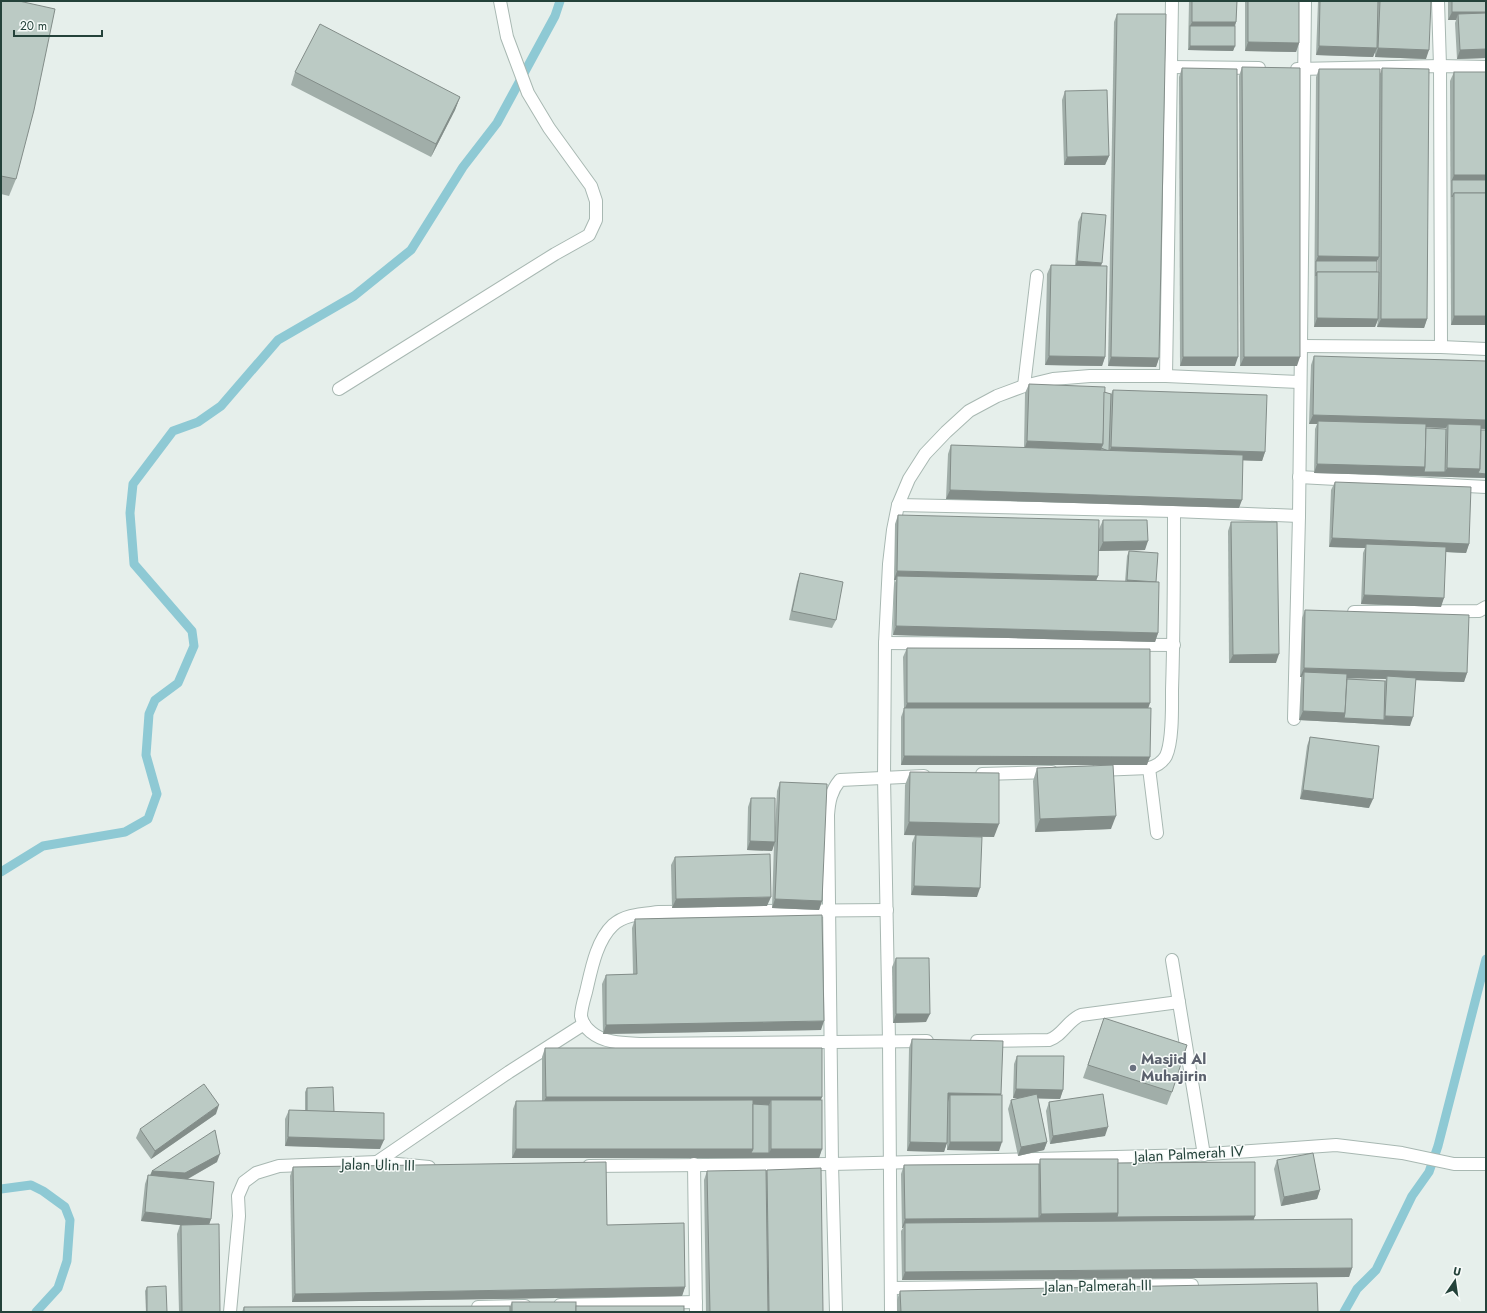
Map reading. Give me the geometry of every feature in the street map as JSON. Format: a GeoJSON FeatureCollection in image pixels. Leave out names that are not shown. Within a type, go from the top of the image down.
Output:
{"type":"FeatureCollection","features":[{"type":"Feature","properties":{"kind":"street"},"geometry":{"type":"LineString","coordinates":[[339,389],[555,254],[589,236],[594,225],[596,220],[596,201],[591,186],[549,128],[528,93],[507,37],[500,1]]}},
{"type":"Feature","properties":{"kind":"street"},"geometry":{"type":"LineString","coordinates":[[1166,376],[1172,1]]}},
{"type":"Feature","properties":{"kind":"street"},"geometry":{"type":"LineString","coordinates":[[1294,719],[1301,612],[1299,382],[1301,346],[1305,1]]}},
{"type":"Feature","properties":{"kind":"street"},"geometry":{"type":"LineString","coordinates":[[1438,1],[1440,66],[1441,347]]}},
{"type":"Feature","properties":{"kind":"street"},"geometry":{"type":"LineString","coordinates":[[1288,69],[1440,66],[1486,67]]}},
{"type":"Feature","properties":{"kind":"street"},"geometry":{"type":"LineString","coordinates":[[1171,67],[1273,69]]}},
{"type":"Feature","properties":{"kind":"street"},"geometry":{"type":"LineString","coordinates":[[1024,386],[1036,276]]}},
{"type":"Feature","properties":{"kind":"street"},"geometry":{"type":"LineString","coordinates":[[1301,346],[1441,347],[1486,349]]}},
{"type":"Feature","properties":{"kind":"street"},"geometry":{"type":"LineString","coordinates":[[891,1312],[889,1042],[884,777],[885,643],[889,564],[893,530],[898,505],[909,478],[925,454],[969,411],[997,396],[1024,386],[1053,379],[1082,376],[1166,376],[1299,382]]}},
{"type":"Feature","properties":{"kind":"street"},"geometry":{"type":"LineString","coordinates":[[1299,478],[1486,487]]}},
{"type":"Feature","properties":{"kind":"street"},"geometry":{"type":"LineString","coordinates":[[898,505],[1174,511],[1299,516]]}},
{"type":"Feature","properties":{"kind":"street"},"geometry":{"type":"LineString","coordinates":[[1087,770],[1150,768],[1157,766],[1162,762],[1167,751],[1171,721],[1174,644],[1174,511]]}},
{"type":"Feature","properties":{"kind":"street"},"geometry":{"type":"LineString","coordinates":[[1344,612],[1479,611],[1486,607]]}},
{"type":"Feature","properties":{"kind":"street"},"geometry":{"type":"LineString","coordinates":[[885,643],[1174,644]]}},
{"type":"Feature","properties":{"kind":"street"},"geometry":{"type":"LineString","coordinates":[[1150,768],[1157,833]]}},
{"type":"Feature","properties":{"kind":"street"},"geometry":{"type":"LineString","coordinates":[[970,774],[1064,771]]}},
{"type":"Feature","properties":{"kind":"street"},"geometry":{"type":"LineString","coordinates":[[836,1312],[828,911],[828,815],[830,800],[834,788],[840,780],[938,775]]}},
{"type":"Feature","properties":{"kind":"street"},"geometry":{"type":"LineString","coordinates":[[887,910],[659,912],[640,914],[624,918],[613,926],[601,943],[593,961],[581,1016],[584,1024],[591,1032],[610,1041],[643,1044],[936,1041]]}},
{"type":"Feature","properties":{"kind":"street"},"geometry":{"type":"LineString","coordinates":[[1172,960],[1204,1155]]}},
{"type":"Feature","properties":{"kind":"street"},"geometry":{"type":"LineString","coordinates":[[967,1041],[1049,1040],[1056,1037],[1073,1019],[1081,1015],[1180,1002]]}},
{"type":"Feature","properties":{"kind":"street"},"geometry":{"type":"LineString","coordinates":[[377,1162],[509,1072],[584,1024]]}},
{"type":"Feature","properties":{"kind":"street","name":"Jalan Palmerah IV"},"geometry":{"type":"LineString","coordinates":[[694,1164],[832,1164],[1204,1155],[1336,1145],[1402,1153],[1454,1164],[1486,1164]]}},
{"type":"Feature","properties":{"kind":"street","name":"Jalan Ulin III"},"geometry":{"type":"LineString","coordinates":[[233,1312],[239,1216],[238,1196],[244,1182],[256,1173],[278,1166],[377,1162],[441,1168]]}},
{"type":"Feature","properties":{"kind":"street"},"geometry":{"type":"LineString","coordinates":[[467,1307],[542,1305],[696,1307],[694,1164],[576,1166]]}},
{"type":"Feature","properties":{"kind":"street","name":"Jalan Palmerah III"},"geometry":{"type":"LineString","coordinates":[[891,1288],[1201,1285]]}},
{"type":"Feature","properties":{"kind":"building"},"geometry":{"type":"Polygon","coordinates":[[[1,1],[19,1],[55,9],[34,110],[16,179],[1,176],[1,1]]]}},
{"type":"Feature","properties":{"kind":"building"},"geometry":{"type":"Polygon","coordinates":[[[1192,1],[1237,1],[1236,22],[1192,22],[1192,1]]]}},
{"type":"Feature","properties":{"kind":"building"},"geometry":{"type":"Polygon","coordinates":[[[1248,1],[1299,1],[1299,43],[1248,42],[1248,1]]]}},
{"type":"Feature","properties":{"kind":"building"},"geometry":{"type":"Polygon","coordinates":[[[1320,1],[1378,1],[1377,48],[1319,46],[1320,1]]]}},
{"type":"Feature","properties":{"kind":"building"},"geometry":{"type":"Polygon","coordinates":[[[1380,1],[1431,1],[1429,50],[1378,48],[1380,1]]]}},
{"type":"Feature","properties":{"kind":"building"},"geometry":{"type":"Polygon","coordinates":[[[1452,1],[1486,1],[1486,12],[1452,12],[1452,1]]]}},
{"type":"Feature","properties":{"kind":"building"},"geometry":{"type":"Polygon","coordinates":[[[1486,13],[1486,49],[1460,50],[1458,14],[1486,13]]]}},
{"type":"Feature","properties":{"kind":"building"},"geometry":{"type":"Polygon","coordinates":[[[1117,14],[1166,14],[1159,358],[1111,357],[1117,14]]]}},
{"type":"Feature","properties":{"kind":"building"},"geometry":{"type":"Polygon","coordinates":[[[320,24],[460,97],[436,144],[295,72],[320,24]]]}},
{"type":"Feature","properties":{"kind":"building"},"geometry":{"type":"Polygon","coordinates":[[[1190,26],[1235,26],[1235,46],[1190,46],[1190,26]]]}},
{"type":"Feature","properties":{"kind":"building"},"geometry":{"type":"Polygon","coordinates":[[[1242,67],[1300,68],[1300,357],[1244,357],[1242,67]]]}},
{"type":"Feature","properties":{"kind":"building"},"geometry":{"type":"Polygon","coordinates":[[[1182,68],[1237,69],[1238,357],[1183,357],[1182,68]]]}},
{"type":"Feature","properties":{"kind":"building"},"geometry":{"type":"Polygon","coordinates":[[[1382,68],[1429,69],[1427,319],[1381,319],[1382,68]]]}},
{"type":"Feature","properties":{"kind":"building"},"geometry":{"type":"Polygon","coordinates":[[[1319,69],[1380,69],[1379,257],[1318,256],[1319,69]]]}},
{"type":"Feature","properties":{"kind":"building"},"geometry":{"type":"Polygon","coordinates":[[[1454,72],[1486,72],[1486,175],[1454,175],[1454,72]]]}},
{"type":"Feature","properties":{"kind":"building"},"geometry":{"type":"Polygon","coordinates":[[[1107,90],[1109,156],[1067,157],[1065,91],[1107,90]]]}},
{"type":"Feature","properties":{"kind":"building"},"geometry":{"type":"Polygon","coordinates":[[[1452,180],[1486,180],[1486,193],[1454,193],[1452,197],[1452,180]]]}},
{"type":"Feature","properties":{"kind":"building"},"geometry":{"type":"Polygon","coordinates":[[[1454,193],[1486,193],[1486,316],[1454,316],[1454,193]]]}},
{"type":"Feature","properties":{"kind":"building"},"geometry":{"type":"Polygon","coordinates":[[[1082,213],[1106,215],[1102,263],[1077,261],[1082,213]]]}},
{"type":"Feature","properties":{"kind":"building"},"geometry":{"type":"Polygon","coordinates":[[[1316,261],[1377,261],[1377,272],[1317,272],[1316,276],[1316,261]]]}},
{"type":"Feature","properties":{"kind":"building"},"geometry":{"type":"Polygon","coordinates":[[[1051,265],[1107,266],[1105,357],[1049,356],[1051,265]]]}},
{"type":"Feature","properties":{"kind":"building"},"geometry":{"type":"Polygon","coordinates":[[[1317,272],[1379,272],[1378,319],[1317,318],[1317,272]]]}},
{"type":"Feature","properties":{"kind":"building"},"geometry":{"type":"Polygon","coordinates":[[[1314,356],[1486,361],[1486,420],[1313,415],[1314,356]]]}},
{"type":"Feature","properties":{"kind":"building"},"geometry":{"type":"Polygon","coordinates":[[[1029,384],[1105,387],[1103,444],[1027,441],[1029,384]]]}},
{"type":"Feature","properties":{"kind":"building"},"geometry":{"type":"Polygon","coordinates":[[[1113,390],[1267,395],[1265,452],[1111,447],[1113,390]]]}},
{"type":"Feature","properties":{"kind":"building"},"geometry":{"type":"Polygon","coordinates":[[[1104,392],[1111,394],[1109,451],[1101,448],[1103,444],[1104,392]]]}},
{"type":"Feature","properties":{"kind":"building"},"geometry":{"type":"Polygon","coordinates":[[[1318,421],[1426,424],[1425,467],[1317,464],[1318,421]]]}},
{"type":"Feature","properties":{"kind":"building"},"geometry":{"type":"Polygon","coordinates":[[[1448,424],[1481,425],[1480,469],[1447,468],[1448,424]]]}},
{"type":"Feature","properties":{"kind":"building"},"geometry":{"type":"Polygon","coordinates":[[[1426,428],[1446,429],[1445,472],[1424,472],[1426,428]]]}},
{"type":"Feature","properties":{"kind":"building"},"geometry":{"type":"Polygon","coordinates":[[[1481,430],[1486,430],[1486,474],[1478,473],[1480,469],[1481,430]]]}},
{"type":"Feature","properties":{"kind":"building"},"geometry":{"type":"Polygon","coordinates":[[[951,445],[1243,455],[1242,500],[950,490],[951,445]]]}},
{"type":"Feature","properties":{"kind":"building"},"geometry":{"type":"Polygon","coordinates":[[[1335,482],[1471,487],[1469,544],[1332,538],[1335,482]]]}},
{"type":"Feature","properties":{"kind":"building"},"geometry":{"type":"Polygon","coordinates":[[[898,515],[1099,520],[1098,576],[897,571],[898,515]]]}},
{"type":"Feature","properties":{"kind":"building"},"geometry":{"type":"Polygon","coordinates":[[[1103,520],[1147,520],[1148,541],[1103,542],[1103,520]]]}},
{"type":"Feature","properties":{"kind":"building"},"geometry":{"type":"Polygon","coordinates":[[[1231,522],[1277,522],[1279,654],[1233,655],[1231,522]]]}},
{"type":"Feature","properties":{"kind":"building"},"geometry":{"type":"Polygon","coordinates":[[[1366,544],[1446,547],[1444,598],[1364,595],[1366,544]]]}},
{"type":"Feature","properties":{"kind":"building"},"geometry":{"type":"Polygon","coordinates":[[[1129,551],[1158,553],[1156,582],[1127,580],[1129,551]]]}},
{"type":"Feature","properties":{"kind":"building"},"geometry":{"type":"Polygon","coordinates":[[[800,573],[843,582],[836,620],[792,611],[800,573]]]}},
{"type":"Feature","properties":{"kind":"building"},"geometry":{"type":"Polygon","coordinates":[[[897,576],[1159,582],[1158,633],[896,626],[897,576]]]}},
{"type":"Feature","properties":{"kind":"building"},"geometry":{"type":"Polygon","coordinates":[[[1305,610],[1469,615],[1467,673],[1304,668],[1305,610]]]}},
{"type":"Feature","properties":{"kind":"building"},"geometry":{"type":"Polygon","coordinates":[[[907,648],[1150,649],[1150,703],[907,703],[907,648]]]}},
{"type":"Feature","properties":{"kind":"building"},"geometry":{"type":"Polygon","coordinates":[[[1304,672],[1347,674],[1345,713],[1303,711],[1304,672]]]}},
{"type":"Feature","properties":{"kind":"building"},"geometry":{"type":"Polygon","coordinates":[[[1387,676],[1416,678],[1413,717],[1385,716],[1387,676]]]}},
{"type":"Feature","properties":{"kind":"building"},"geometry":{"type":"Polygon","coordinates":[[[1347,679],[1385,681],[1384,720],[1344,718],[1347,679]]]}},
{"type":"Feature","properties":{"kind":"building"},"geometry":{"type":"Polygon","coordinates":[[[904,708],[1151,708],[1150,757],[904,756],[904,708]]]}},
{"type":"Feature","properties":{"kind":"building"},"geometry":{"type":"Polygon","coordinates":[[[1310,737],[1379,746],[1373,799],[1303,790],[1310,737]]]}},
{"type":"Feature","properties":{"kind":"building"},"geometry":{"type":"Polygon","coordinates":[[[1113,765],[1116,816],[1040,819],[1037,768],[1113,765]]]}},
{"type":"Feature","properties":{"kind":"building"},"geometry":{"type":"Polygon","coordinates":[[[910,772],[999,773],[999,824],[909,822],[910,772]]]}},
{"type":"Feature","properties":{"kind":"building"},"geometry":{"type":"Polygon","coordinates":[[[780,782],[827,784],[822,901],[775,899],[780,782]]]}},
{"type":"Feature","properties":{"kind":"building"},"geometry":{"type":"Polygon","coordinates":[[[751,798],[775,798],[775,842],[750,841],[751,798]]]}},
{"type":"Feature","properties":{"kind":"building"},"geometry":{"type":"Polygon","coordinates":[[[916,835],[982,837],[980,888],[914,886],[916,835]]]}},
{"type":"Feature","properties":{"kind":"building"},"geometry":{"type":"Polygon","coordinates":[[[770,854],[771,897],[676,899],[675,857],[770,854]]]}},
{"type":"Feature","properties":{"kind":"building"},"geometry":{"type":"Polygon","coordinates":[[[822,915],[824,1021],[606,1025],[606,975],[637,974],[635,919],[822,915]]]}},
{"type":"Feature","properties":{"kind":"building"},"geometry":{"type":"Polygon","coordinates":[[[896,958],[929,958],[930,1014],[896,1014],[896,958]]]}},
{"type":"Feature","properties":{"kind":"building","name":"Masjid Al Muhajirin"},"geometry":{"type":"Polygon","coordinates":[[[1104,1018],[1187,1045],[1172,1092],[1088,1065],[1104,1018]]]}},
{"type":"Feature","properties":{"kind":"building"},"geometry":{"type":"Polygon","coordinates":[[[912,1039],[1003,1041],[1001,1094],[948,1093],[947,1143],[910,1142],[912,1039]]]}},
{"type":"Feature","properties":{"kind":"building"},"geometry":{"type":"Polygon","coordinates":[[[545,1048],[822,1048],[822,1097],[546,1097],[545,1048]]]}},
{"type":"Feature","properties":{"kind":"building"},"geometry":{"type":"Polygon","coordinates":[[[1017,1056],[1064,1056],[1063,1090],[1016,1089],[1017,1056]]]}},
{"type":"Feature","properties":{"kind":"building"},"geometry":{"type":"Polygon","coordinates":[[[204,1084],[219,1105],[155,1151],[140,1129],[204,1084]]]}},
{"type":"Feature","properties":{"kind":"building"},"geometry":{"type":"Polygon","coordinates":[[[333,1087],[334,1112],[307,1111],[307,1088],[333,1087]]]}},
{"type":"Feature","properties":{"kind":"building"},"geometry":{"type":"Polygon","coordinates":[[[1037,1094],[1047,1142],[1021,1147],[1011,1100],[1037,1094]]]}},
{"type":"Feature","properties":{"kind":"building"},"geometry":{"type":"Polygon","coordinates":[[[1103,1094],[1108,1127],[1053,1136],[1049,1102],[1103,1094]]]}},
{"type":"Feature","properties":{"kind":"building"},"geometry":{"type":"Polygon","coordinates":[[[950,1095],[1002,1095],[1002,1142],[950,1142],[950,1095]]]}},
{"type":"Feature","properties":{"kind":"building"},"geometry":{"type":"Polygon","coordinates":[[[753,1100],[753,1149],[516,1149],[516,1101],[753,1100]]]}},
{"type":"Feature","properties":{"kind":"building"},"geometry":{"type":"Polygon","coordinates":[[[771,1100],[822,1100],[822,1149],[771,1149],[771,1100]]]}},
{"type":"Feature","properties":{"kind":"building"},"geometry":{"type":"Polygon","coordinates":[[[753,1104],[769,1105],[769,1153],[751,1153],[753,1149],[753,1104]]]}},
{"type":"Feature","properties":{"kind":"building"},"geometry":{"type":"Polygon","coordinates":[[[289,1110],[384,1113],[384,1140],[288,1137],[289,1110]]]}},
{"type":"Feature","properties":{"kind":"building"},"geometry":{"type":"Polygon","coordinates":[[[215,1130],[220,1154],[185,1173],[152,1171],[215,1130]]]}},
{"type":"Feature","properties":{"kind":"building"},"geometry":{"type":"Polygon","coordinates":[[[1313,1153],[1320,1190],[1284,1197],[1277,1160],[1313,1153]]]}},
{"type":"Feature","properties":{"kind":"building"},"geometry":{"type":"Polygon","coordinates":[[[1040,1159],[1118,1159],[1118,1213],[1041,1214],[1040,1159]]]}},
{"type":"Feature","properties":{"kind":"building"},"geometry":{"type":"Polygon","coordinates":[[[606,1162],[607,1225],[684,1223],[685,1287],[295,1294],[293,1167],[606,1162]]]}},
{"type":"Feature","properties":{"kind":"building"},"geometry":{"type":"Polygon","coordinates":[[[1255,1162],[1255,1216],[1117,1217],[1118,1163],[1255,1162]]]}},
{"type":"Feature","properties":{"kind":"building"},"geometry":{"type":"Polygon","coordinates":[[[1039,1164],[1039,1218],[905,1219],[904,1165],[1039,1164]]]}},
{"type":"Feature","properties":{"kind":"building"},"geometry":{"type":"Polygon","coordinates":[[[821,1168],[823,1312],[769,1312],[767,1170],[821,1168]]]}},
{"type":"Feature","properties":{"kind":"building"},"geometry":{"type":"Polygon","coordinates":[[[766,1170],[768,1312],[710,1312],[707,1171],[766,1170]]]}},
{"type":"Feature","properties":{"kind":"building"},"geometry":{"type":"Polygon","coordinates":[[[148,1175],[214,1182],[211,1219],[145,1212],[148,1175]]]}},
{"type":"Feature","properties":{"kind":"building"},"geometry":{"type":"Polygon","coordinates":[[[1352,1219],[1352,1268],[905,1272],[905,1223],[1352,1219]]]}},
{"type":"Feature","properties":{"kind":"building"},"geometry":{"type":"Polygon","coordinates":[[[219,1224],[220,1312],[182,1312],[181,1225],[219,1224]]]}},
{"type":"Feature","properties":{"kind":"building"},"geometry":{"type":"Polygon","coordinates":[[[1317,1283],[1318,1312],[901,1312],[900,1291],[1317,1283]]]}},
{"type":"Feature","properties":{"kind":"building"},"geometry":{"type":"Polygon","coordinates":[[[166,1286],[167,1312],[147,1312],[147,1287],[166,1286]]]}},
{"type":"Feature","properties":{"kind":"building"},"geometry":{"type":"Polygon","coordinates":[[[512,1302],[576,1302],[576,1312],[512,1312],[512,1302]]]}},
{"type":"Feature","properties":{"kind":"building"},"geometry":{"type":"Polygon","coordinates":[[[510,1306],[510,1312],[244,1312],[244,1307],[510,1306]]]}},
{"type":"Feature","properties":{"kind":"building"},"geometry":{"type":"Polygon","coordinates":[[[576,1306],[684,1306],[684,1312],[576,1312],[576,1306]]]}},
{"type":"Feature","properties":{"kind":"waterway"},"geometry":{"type":"LineString","coordinates":[[1,872],[43,846],[125,832],[148,819],[157,794],[146,755],[149,714],[155,700],[178,683],[194,646],[192,631],[134,564],[130,513],[133,484],[173,431],[198,422],[221,406],[278,340],[354,296],[411,250],[463,167],[497,123],[555,16],[560,1]]}},
{"type":"Feature","properties":{"kind":"waterway"},"geometry":{"type":"LineString","coordinates":[[1344,1312],[1357,1289],[1376,1270],[1412,1196],[1429,1172],[1438,1146],[1486,959]]}},
{"type":"Feature","properties":{"kind":"waterway"},"geometry":{"type":"LineString","coordinates":[[1,1189],[31,1185],[43,1191],[65,1207],[70,1220],[67,1261],[58,1288],[36,1312]]}},
{"type":"Feature","properties":{"kind":"place","name":"Masjid Al Muhajirin"},"geometry":{"type":"Point","coordinates":[1133,1068]}}]}
